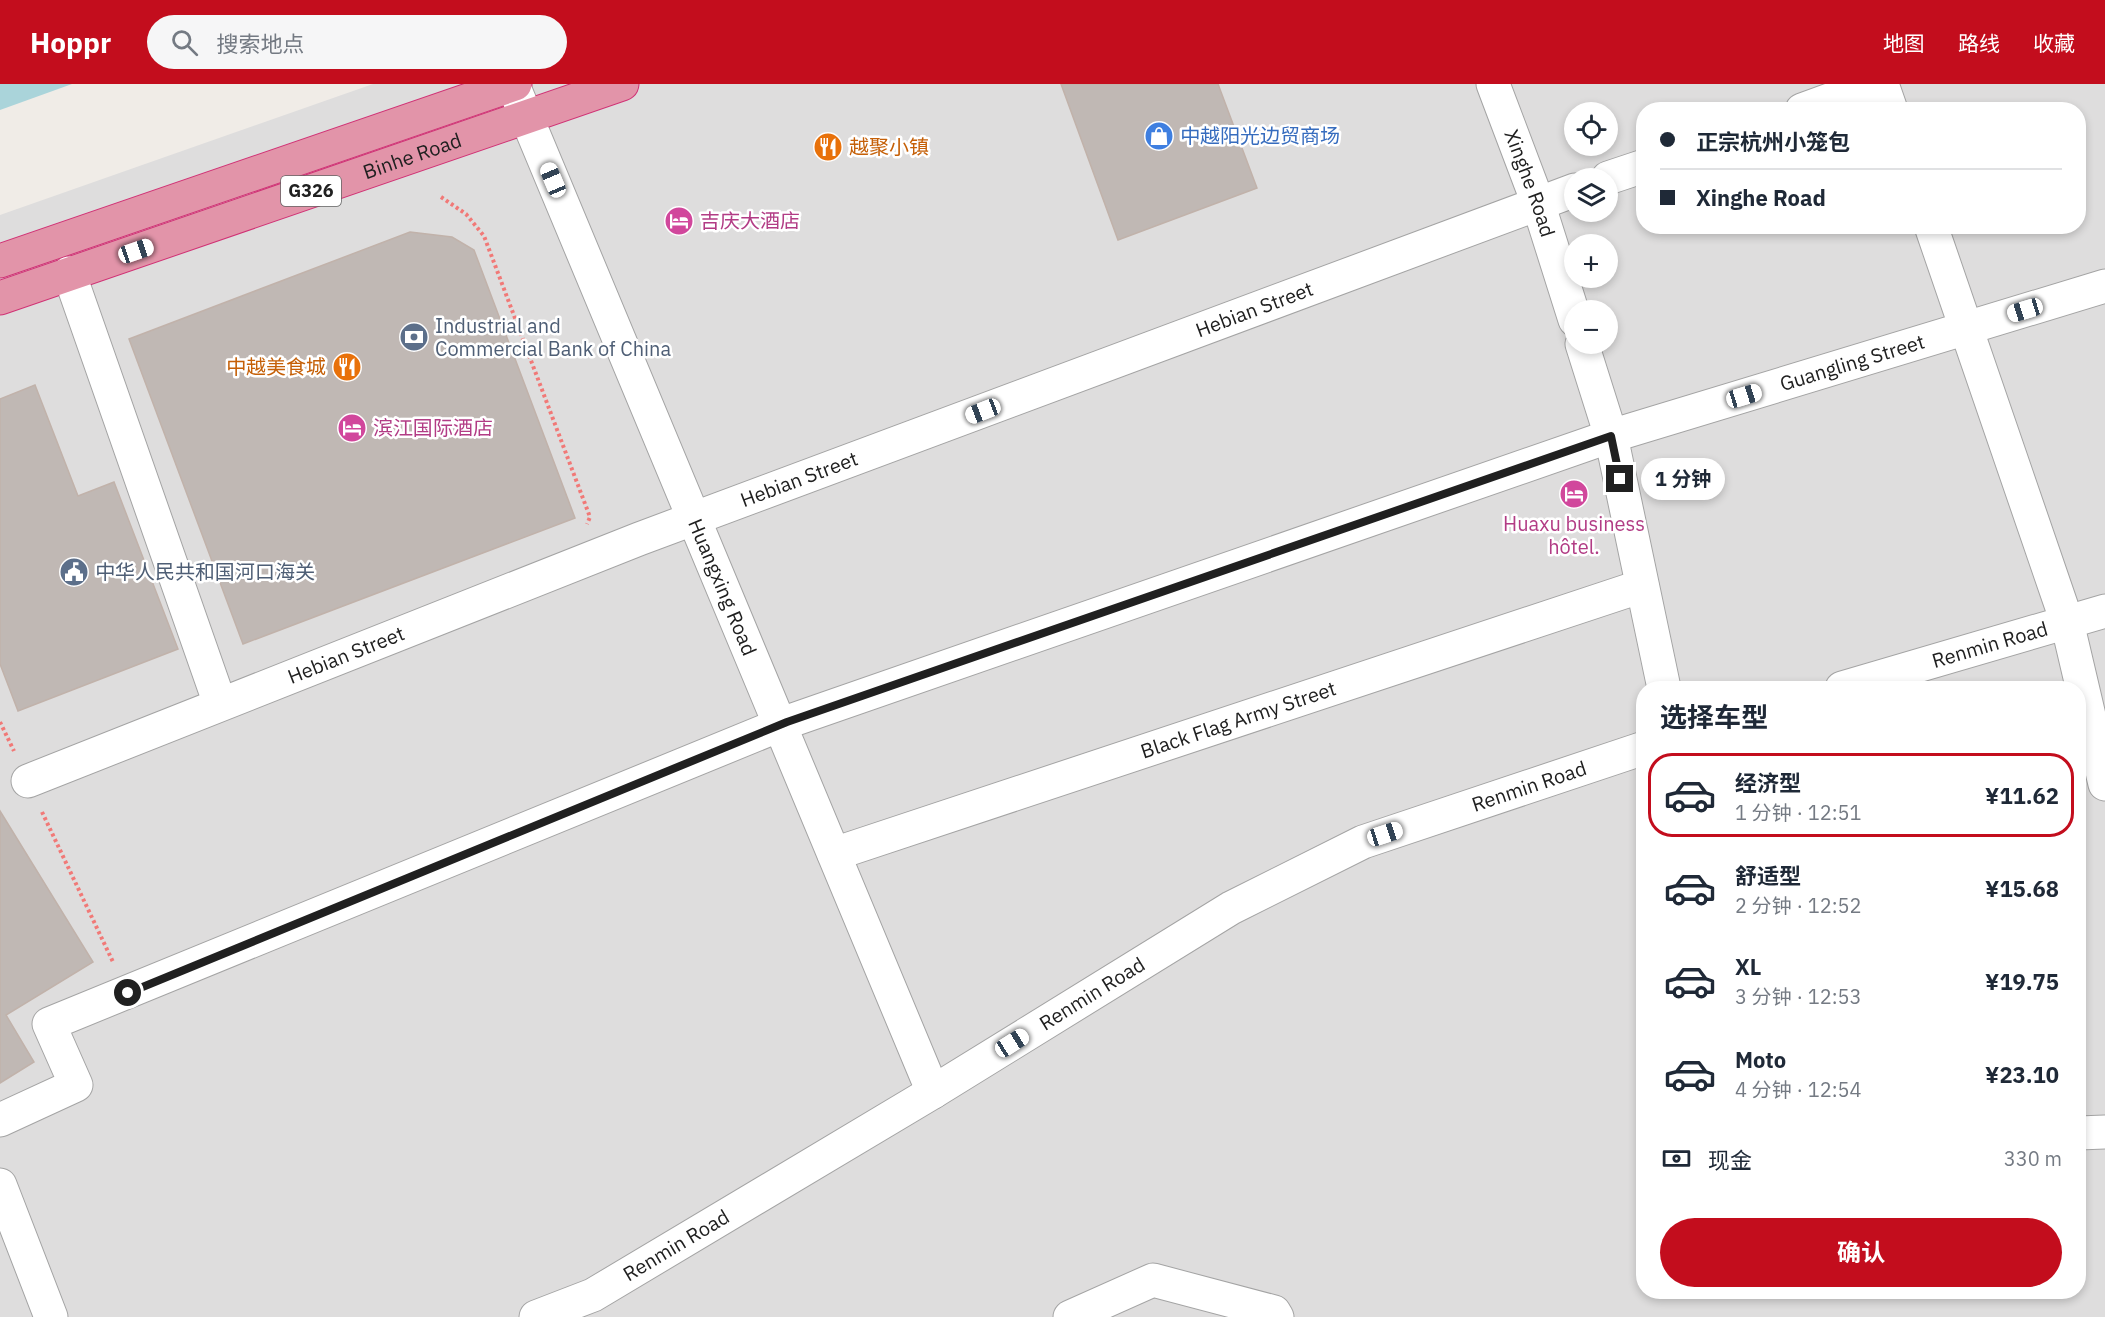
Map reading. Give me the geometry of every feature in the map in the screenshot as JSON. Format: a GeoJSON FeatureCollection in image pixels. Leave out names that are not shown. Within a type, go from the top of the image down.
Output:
{"type":"FeatureCollection","features":[{"type":"Feature","properties":{"kind":"highway","name":"Binhe Road"},"geometry":{"type":"LineString","coordinates":[[0,261],[514,84]]}},
{"type":"Feature","properties":{"kind":"highway","name":"Binhe Road"},"geometry":{"type":"LineString","coordinates":[[0,298],[622,84]]}},
{"type":"Feature","properties":{"kind":"street","name":"Huangxing Road"},"geometry":{"type":"LineString","coordinates":[[514,84],[933,1092]]}},
{"type":"Feature","properties":{"kind":"street","name":"Xinghe Road"},"geometry":{"type":"LineString","coordinates":[[1493,84],[1538,203],[1569,300]]}},
{"type":"Feature","properties":{"kind":"street"},"geometry":{"type":"LineString","coordinates":[[1824,102],[1873,84]]}},
{"type":"Feature","properties":{"kind":"street"},"geometry":{"type":"LineString","coordinates":[[1882,84],[1888,102]]}},
{"type":"Feature","properties":{"kind":"street"},"geometry":{"type":"LineString","coordinates":[[1618,175],[1636,169]]}},
{"type":"Feature","properties":{"kind":"street","name":"Hebian Street"},"geometry":{"type":"LineString","coordinates":[[28,781],[694,519],[1564,194]]}},
{"type":"Feature","properties":{"kind":"street"},"geometry":{"type":"LineString","coordinates":[[1934,234],[2067,622],[2081,681]]}},
{"type":"Feature","properties":{"kind":"street"},"geometry":{"type":"LineString","coordinates":[[69,273],[220,704]]}},
{"type":"Feature","properties":{"kind":"street","name":"Guangling Street"},"geometry":{"type":"LineString","coordinates":[[0,1120],[76,1085],[50,1024],[780,725],[1611,436],[2105,286]]}},
{"type":"Feature","properties":{"kind":"street"},"geometry":{"type":"LineString","coordinates":[[1585,354],[1611,436],[1662,681]]}},
{"type":"Feature","properties":{"kind":"street","name":"Black Flag Army Street"},"geometry":{"type":"LineString","coordinates":[[834,854],[1642,586]]}},
{"type":"Feature","properties":{"kind":"street","name":"Renmin Road"},"geometry":{"type":"LineString","coordinates":[[1866,681],[2105,611]]}},
{"type":"Feature","properties":{"kind":"street"},"geometry":{"type":"LineString","coordinates":[[2086,703],[2105,784]]}},
{"type":"Feature","properties":{"kind":"street","name":"Renmin Road"},"geometry":{"type":"LineString","coordinates":[[536,1317],[593,1295],[933,1092],[1231,908],[1363,842],[1636,751]]}},
{"type":"Feature","properties":{"kind":"street"},"geometry":{"type":"LineString","coordinates":[[2086,1133],[2105,1132]]}},
{"type":"Feature","properties":{"kind":"street"},"geometry":{"type":"LineString","coordinates":[[0,1185],[51,1317]]}},
{"type":"Feature","properties":{"kind":"street"},"geometry":{"type":"LineString","coordinates":[[1070,1317],[1154,1280],[1274,1312],[1277,1317]]}},
{"type":"Feature","properties":{"kind":"path"},"geometry":{"type":"LineString","coordinates":[[441,197],[466,214],[484,236],[590,517],[586,526]]}},
{"type":"Feature","properties":{"kind":"path"},"geometry":{"type":"LineString","coordinates":[[0,722],[128,993]]}},
{"type":"Feature","properties":{"kind":"shaded area"},"geometry":{"type":"Polygon","coordinates":[[[373,84],[2105,84],[2105,1317],[0,1317],[0,215],[373,84]]]}},
{"type":"Feature","properties":{"kind":"water"},"geometry":{"type":"Polygon","coordinates":[[[0,84],[72,84],[0,110],[0,84]]]}},
{"type":"Feature","properties":{"kind":"building","name":"中越阳光边贸商场"},"geometry":{"type":"Polygon","coordinates":[[[1061,84],[1218,84],[1257,188],[1118,240],[1061,84]]]}},
{"type":"Feature","properties":{"kind":"building","name":"滨江国际酒店"},"geometry":{"type":"Polygon","coordinates":[[[410,232],[452,237],[474,250],[575,518],[243,644],[129,339],[410,232]]]}},
{"type":"Feature","properties":{"kind":"building","name":"中华人民共和国河口海关"},"geometry":{"type":"Polygon","coordinates":[[[35,385],[78,496],[114,482],[178,649],[18,711],[0,664],[0,399],[35,385]]]}},
{"type":"Feature","properties":{"kind":"building"},"geometry":{"type":"Polygon","coordinates":[[[0,811],[93,962],[6,1015],[34,1062],[0,1083],[0,811]]]}},
{"type":"Feature","properties":{"kind":"place","name":"中越阳光边贸商场"},"geometry":{"type":"Point","coordinates":[1159,136]}},
{"type":"Feature","properties":{"kind":"place","name":"越聚小镇"},"geometry":{"type":"Point","coordinates":[828,147]}},
{"type":"Feature","properties":{"kind":"place","name":"吉庆大酒店"},"geometry":{"type":"Point","coordinates":[679,221]}},
{"type":"Feature","properties":{"kind":"place","name":"Industrial and Commercial Bank of China"},"geometry":{"type":"Point","coordinates":[414,337]}},
{"type":"Feature","properties":{"kind":"place","name":"中越美食城"},"geometry":{"type":"Point","coordinates":[347,367]}},
{"type":"Feature","properties":{"kind":"place","name":"滨江国际酒店"},"geometry":{"type":"Point","coordinates":[352,428]}},
{"type":"Feature","properties":{"kind":"place","name":"Huaxu business hôtel."},"geometry":{"type":"Point","coordinates":[1574,494]}},
{"type":"Feature","properties":{"kind":"place","name":"中华人民共和国河口海关"},"geometry":{"type":"Point","coordinates":[74,572]}},
{"type":"Feature","properties":{"kind":"route"},"geometry":{"type":"LineString","coordinates":[[128,993],[787,722],[1611,436],[1620,479]]}}]}
